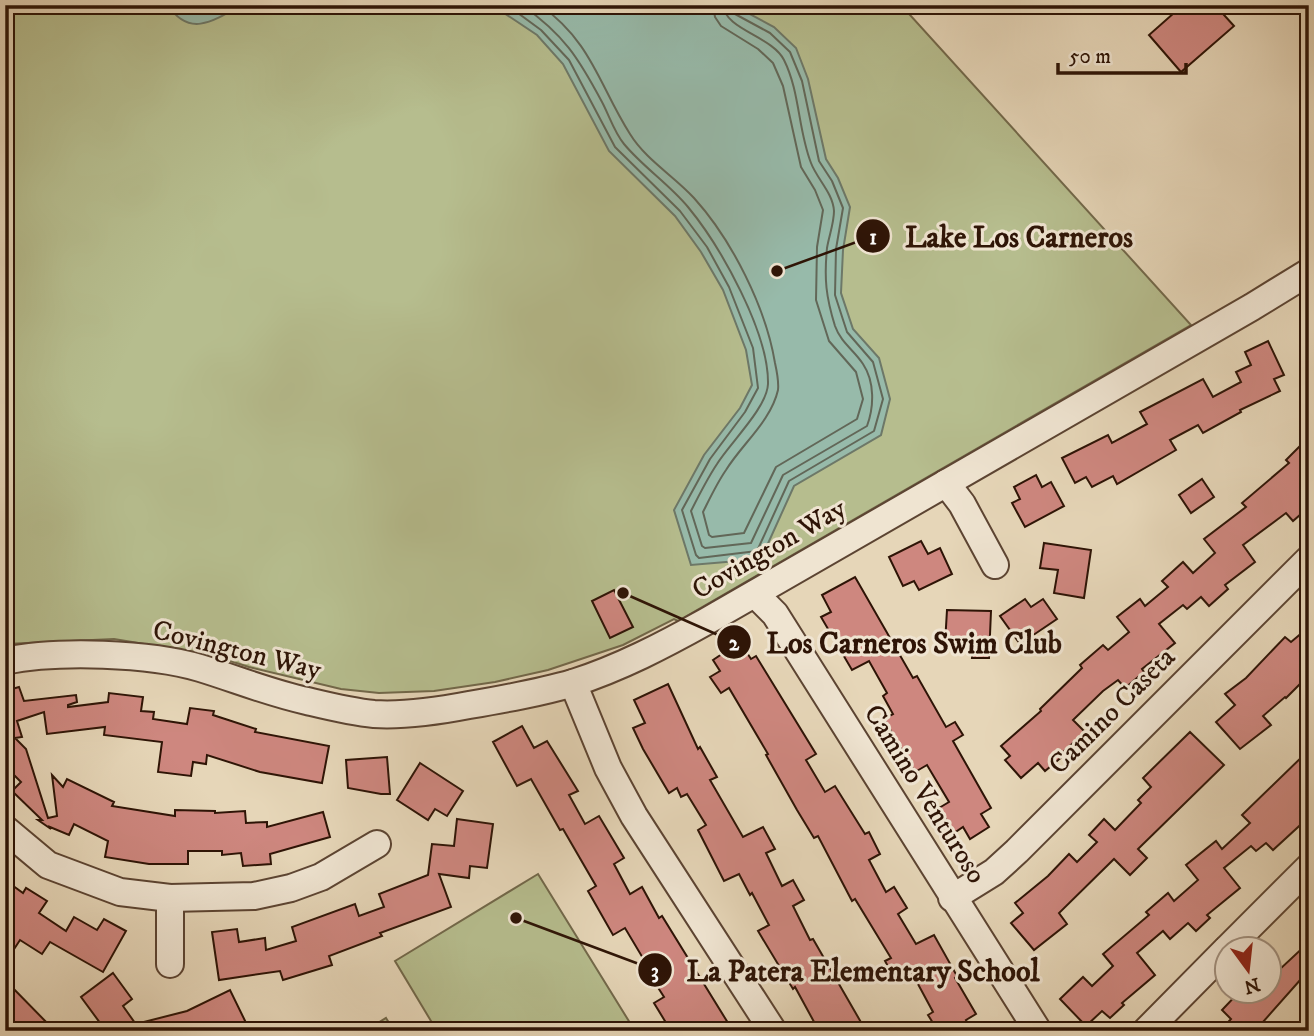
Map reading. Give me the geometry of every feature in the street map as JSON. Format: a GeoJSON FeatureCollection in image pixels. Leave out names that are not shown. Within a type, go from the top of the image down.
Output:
{"type":"FeatureCollection","features":[{"type":"Feature","properties":{"kind":"street","name":"Covington Way"},"geometry":{"type":"LineString","coordinates":[[5,661],[117,655],[155,660],[198,667],[305,701],[374,714],[424,713],[522,696],[573,683],[667,643],[755,594],[1309,272]]}},
{"type":"Feature","properties":{"kind":"street"},"geometry":{"type":"LineString","coordinates":[[946,483],[962,504],[995,565]]}},
{"type":"Feature","properties":{"kind":"street","name":"Camino Caseta"},"geometry":{"type":"LineString","coordinates":[[953,898],[994,872],[1017,851],[1309,559]]}},
{"type":"Feature","properties":{"kind":"street","name":"Camino Venturoso"},"geometry":{"type":"LineString","coordinates":[[755,594],[775,614],[1038,1031]]}},
{"type":"Feature","properties":{"kind":"street"},"geometry":{"type":"LineString","coordinates":[[573,683],[608,768],[634,816],[772,1031]]}},
{"type":"Feature","properties":{"kind":"street"},"geometry":{"type":"LineString","coordinates":[[5,829],[48,865],[120,892],[170,898],[254,896],[291,888],[321,877],[377,844]]}},
{"type":"Feature","properties":{"kind":"street"},"geometry":{"type":"LineString","coordinates":[[1242,934],[1309,867]]}},
{"type":"Feature","properties":{"kind":"street"},"geometry":{"type":"LineString","coordinates":[[170,898],[170,964]]}},
{"type":"Feature","properties":{"kind":"street"},"geometry":{"type":"LineString","coordinates":[[1146,1031],[1212,964]]}},
{"type":"Feature","properties":{"kind":"shaded area"},"geometry":{"type":"Polygon","coordinates":[[[5,5],[901,5],[1191,325],[678,621],[674,619],[623,645],[548,670],[495,682],[434,691],[379,693],[341,689],[211,655],[114,639],[5,644],[5,5]]]}},
{"type":"Feature","properties":{"kind":"shaded area"},"geometry":{"type":"Polygon","coordinates":[[[538,874],[635,1031],[437,1031],[395,961],[538,874]]]}},
{"type":"Feature","properties":{"kind":"shaded area"},"geometry":{"type":"Polygon","coordinates":[[[386,1018],[394,1031],[365,1031],[386,1018]]]}},
{"type":"Feature","properties":{"kind":"water"},"geometry":{"type":"Polygon","coordinates":[[[168,5],[241,5],[212,21],[193,24],[176,15],[168,5]]]}},
{"type":"Feature","properties":{"kind":"water"},"geometry":{"type":"Polygon","coordinates":[[[492,5],[733,5],[774,27],[796,48],[808,79],[826,159],[838,178],[850,207],[843,250],[841,293],[853,329],[879,358],[890,399],[881,435],[794,486],[761,559],[691,565],[674,510],[704,455],[740,408],[752,385],[746,350],[723,290],[701,252],[675,216],[609,151],[563,64],[537,35],[492,5]]]}},
{"type":"Feature","properties":{"kind":"building"},"geometry":{"type":"Polygon","coordinates":[[[1183,5],[1215,5],[1234,26],[1181,72],[1149,35],[1183,5]]]}},
{"type":"Feature","properties":{"kind":"building"},"geometry":{"type":"Polygon","coordinates":[[[1268,341],[1284,375],[1274,379],[1280,391],[1240,410],[1241,412],[1203,433],[1198,425],[1170,440],[1176,450],[1117,484],[1113,476],[1092,487],[1086,477],[1075,483],[1062,458],[1108,435],[1112,443],[1147,424],[1140,412],[1203,379],[1213,397],[1241,382],[1236,372],[1251,365],[1245,352],[1268,341]]]}},
{"type":"Feature","properties":{"kind":"building"},"geometry":{"type":"Polygon","coordinates":[[[1309,437],[1309,507],[1293,521],[1286,513],[1243,545],[1255,562],[1225,585],[1228,589],[1209,606],[1201,597],[1187,609],[1183,605],[1159,624],[1175,643],[1142,669],[1144,672],[1125,688],[1118,680],[1103,691],[1073,720],[1085,732],[1061,754],[1063,756],[1045,771],[1038,763],[1021,778],[1005,760],[1010,756],[1001,746],[1041,711],[1040,709],[1082,668],[1080,665],[1103,645],[1108,650],[1129,632],[1117,617],[1140,599],[1145,606],[1168,587],[1162,581],[1183,562],[1193,573],[1215,553],[1204,539],[1246,507],[1242,503],[1289,463],[1286,460],[1309,437]]]}},
{"type":"Feature","properties":{"kind":"building"},"geometry":{"type":"Polygon","coordinates":[[[1036,475],[1042,487],[1051,482],[1064,506],[1025,527],[1012,503],[1020,499],[1014,487],[1036,475]]]}},
{"type":"Feature","properties":{"kind":"building"},"geometry":{"type":"Polygon","coordinates":[[[1202,479],[1214,497],[1191,513],[1179,495],[1202,479]]]}},
{"type":"Feature","properties":{"kind":"building"},"geometry":{"type":"Polygon","coordinates":[[[921,541],[928,554],[940,548],[952,574],[919,590],[914,581],[903,586],[889,557],[921,541]]]}},
{"type":"Feature","properties":{"kind":"building"},"geometry":{"type":"Polygon","coordinates":[[[1044,543],[1091,550],[1084,598],[1054,593],[1058,570],[1040,568],[1044,543]]]}},
{"type":"Feature","properties":{"kind":"building"},"geometry":{"type":"Polygon","coordinates":[[[855,577],[913,678],[917,676],[946,727],[955,722],[963,735],[953,741],[991,808],[981,814],[989,827],[970,839],[963,827],[954,833],[939,808],[949,802],[927,765],[915,772],[884,719],[893,714],[883,696],[887,693],[869,661],[852,670],[821,617],[831,612],[822,595],[855,577]]]}},
{"type":"Feature","properties":{"kind":"building"},"geometry":{"type":"Polygon","coordinates":[[[614,590],[633,627],[610,638],[592,601],[614,590]]]}},
{"type":"Feature","properties":{"kind":"building"},"geometry":{"type":"Polygon","coordinates":[[[1025,599],[1031,607],[1043,599],[1057,619],[1020,644],[1000,616],[1025,599]]]}},
{"type":"Feature","properties":{"kind":"building"},"geometry":{"type":"Polygon","coordinates":[[[947,610],[991,611],[989,658],[972,658],[973,645],[945,644],[947,610]]]}},
{"type":"Feature","properties":{"kind":"building"},"geometry":{"type":"Polygon","coordinates":[[[1309,627],[1309,689],[1302,682],[1263,716],[1271,725],[1240,749],[1216,722],[1235,705],[1225,694],[1246,678],[1285,637],[1291,642],[1309,627]]]}},
{"type":"Feature","properties":{"kind":"building"},"geometry":{"type":"Polygon","coordinates":[[[740,642],[751,659],[756,656],[816,754],[806,760],[825,792],[835,786],[865,834],[869,832],[880,854],[869,860],[886,892],[894,887],[907,908],[898,914],[916,944],[934,935],[976,1014],[966,1020],[973,1031],[938,1031],[928,1015],[933,1012],[911,971],[895,979],[885,961],[891,958],[855,899],[852,901],[818,836],[814,838],[797,810],[729,688],[721,693],[710,677],[720,671],[713,660],[740,642]]]}},
{"type":"Feature","properties":{"kind":"building"},"geometry":{"type":"Polygon","coordinates":[[[668,684],[698,749],[700,747],[717,777],[710,780],[743,837],[763,827],[775,849],[766,853],[782,886],[793,880],[804,900],[793,906],[810,940],[813,939],[862,1024],[848,1031],[819,1031],[795,987],[793,989],[758,931],[769,925],[752,893],[750,895],[739,874],[724,881],[698,830],[706,825],[687,794],[681,797],[677,788],[669,793],[643,749],[633,728],[645,723],[634,700],[668,684]]]}},
{"type":"Feature","properties":{"kind":"building"},"geometry":{"type":"Polygon","coordinates":[[[19,687],[24,701],[76,695],[77,702],[68,707],[108,702],[109,693],[143,697],[141,711],[154,712],[153,719],[187,724],[190,708],[214,711],[213,715],[256,729],[255,732],[329,746],[322,783],[260,772],[207,755],[206,764],[193,762],[191,776],[158,772],[162,742],[104,735],[105,727],[47,734],[44,712],[17,721],[22,737],[15,738],[26,749],[48,818],[57,816],[52,775],[63,787],[67,779],[114,802],[112,806],[175,816],[175,810],[215,813],[245,811],[246,823],[267,822],[267,827],[323,812],[330,837],[270,854],[271,864],[243,866],[241,853],[222,855],[222,851],[188,851],[188,864],[149,864],[105,857],[108,841],[74,824],[69,835],[50,827],[51,829],[38,820],[42,820],[12,791],[21,782],[5,766],[5,691],[19,687]]]}},
{"type":"Feature","properties":{"kind":"building"},"geometry":{"type":"Polygon","coordinates":[[[522,726],[534,748],[547,741],[578,791],[569,795],[585,824],[599,816],[624,858],[614,864],[630,894],[642,887],[659,918],[662,916],[733,1031],[671,1031],[654,1003],[664,997],[657,986],[659,985],[625,928],[613,935],[588,891],[596,886],[563,829],[560,830],[531,779],[517,786],[493,742],[522,726]]]}},
{"type":"Feature","properties":{"kind":"building"},"geometry":{"type":"Polygon","coordinates":[[[1190,732],[1224,765],[1138,849],[1147,858],[1130,875],[1114,859],[1059,913],[1067,924],[1034,950],[1011,923],[1023,913],[1015,903],[1048,876],[1069,854],[1077,862],[1097,842],[1089,835],[1104,819],[1115,830],[1141,803],[1138,800],[1151,787],[1143,778],[1190,732]]]}},
{"type":"Feature","properties":{"kind":"building"},"geometry":{"type":"Polygon","coordinates":[[[1309,750],[1309,817],[1273,850],[1266,843],[1256,851],[1251,846],[1224,868],[1240,888],[1207,915],[1210,918],[1196,931],[1188,923],[1170,939],[1163,931],[1137,953],[1155,975],[1122,1003],[1124,1005],[1110,1018],[1102,1011],[1086,1026],[1060,999],[1083,977],[1092,986],[1113,966],[1103,954],[1149,915],[1146,912],[1168,893],[1174,901],[1198,880],[1186,865],[1216,841],[1222,849],[1250,823],[1242,815],[1309,750]]]}},
{"type":"Feature","properties":{"kind":"building"},"geometry":{"type":"Polygon","coordinates":[[[387,757],[390,794],[348,788],[346,760],[387,757]]]}},
{"type":"Feature","properties":{"kind":"building"},"geometry":{"type":"Polygon","coordinates":[[[420,763],[463,791],[447,816],[435,809],[428,820],[397,800],[420,763]]]}},
{"type":"Feature","properties":{"kind":"building"},"geometry":{"type":"Polygon","coordinates":[[[457,819],[493,824],[487,868],[470,866],[469,878],[439,874],[451,907],[380,933],[382,936],[329,956],[332,965],[283,980],[280,971],[219,980],[212,932],[237,929],[239,942],[265,938],[266,950],[296,941],[292,927],[355,904],[359,916],[384,907],[379,894],[428,875],[432,844],[454,846],[457,819]]]}},
{"type":"Feature","properties":{"kind":"building"},"geometry":{"type":"Polygon","coordinates":[[[5,880],[23,893],[26,888],[47,901],[39,913],[66,931],[74,917],[97,930],[104,919],[126,931],[103,972],[50,942],[42,954],[20,940],[5,963],[5,880]]]}},
{"type":"Feature","properties":{"kind":"building"},"geometry":{"type":"Polygon","coordinates":[[[1309,942],[1309,970],[1282,1000],[1282,967],[1309,942]]]}},
{"type":"Feature","properties":{"kind":"building"},"geometry":{"type":"Polygon","coordinates":[[[113,973],[132,999],[123,1006],[135,1023],[132,1025],[187,1011],[230,990],[250,1031],[130,1031],[130,1027],[124,1031],[106,1031],[81,997],[113,973]]]}},
{"type":"Feature","properties":{"kind":"building"},"geometry":{"type":"Polygon","coordinates":[[[5,980],[55,1031],[5,1031],[5,980]]]}},
{"type":"Feature","properties":{"kind":"building"},"geometry":{"type":"Polygon","coordinates":[[[1228,1004],[1279,1004],[1255,1031],[1220,1031],[1231,1019],[1222,1010],[1228,1004]]]}},
{"type":"Feature","properties":{"kind":"place","name":"Lake Los Carneros"},"geometry":{"type":"Point","coordinates":[777,271]}},
{"type":"Feature","properties":{"kind":"place","name":"Los Carneros Swim Club"},"geometry":{"type":"Point","coordinates":[623,593]}},
{"type":"Feature","properties":{"kind":"place","name":"La Patera Elementary School"},"geometry":{"type":"Point","coordinates":[516,918]}}]}
